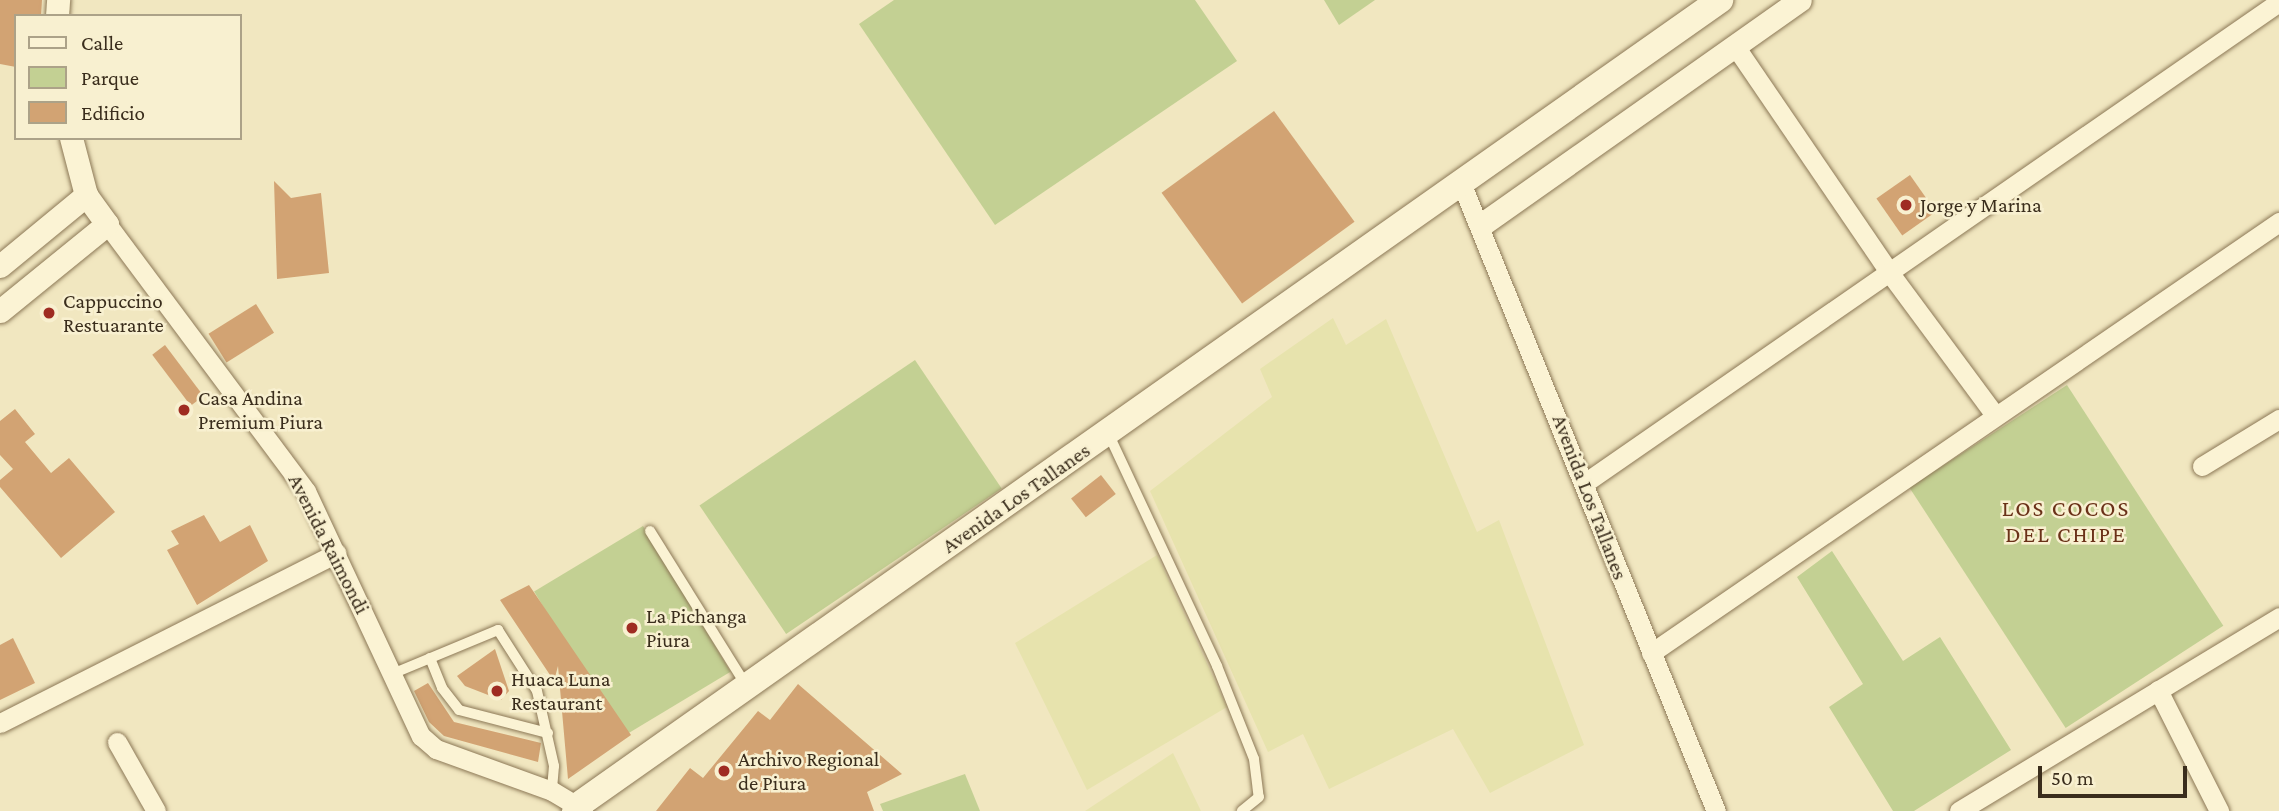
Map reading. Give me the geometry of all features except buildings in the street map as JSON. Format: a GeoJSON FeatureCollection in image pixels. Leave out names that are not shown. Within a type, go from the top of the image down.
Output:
{"type":"FeatureCollection","features":[{"type":"Feature","properties":{"kind":"main road","name":"Avenida Los Tallanes"},"geometry":{"type":"LineString","coordinates":[[576,809],[1720,0]]}},
{"type":"Feature","properties":{"kind":"street"},"geometry":{"type":"LineString","coordinates":[[1482,225],[1800,0]]}},
{"type":"Feature","properties":{"kind":"street"},"geometry":{"type":"LineString","coordinates":[[1586,482],[2279,2]]}},
{"type":"Feature","properties":{"kind":"street"},"geometry":{"type":"LineString","coordinates":[[1735,46],[1889,272],[1995,415]]}},
{"type":"Feature","properties":{"kind":"street"},"geometry":{"type":"LineString","coordinates":[[0,266],[86,195],[72,140]]}},
{"type":"Feature","properties":{"kind":"street","name":"Avenida Los Tallanes"},"geometry":{"type":"LineString","coordinates":[[1462,185],[1482,225],[1716,811]]}},
{"type":"Feature","properties":{"kind":"street","name":"Avenida Raimondi"},"geometry":{"type":"LineString","coordinates":[[86,195],[271,440],[306,491],[421,736],[436,749],[552,791],[576,809]]}},
{"type":"Feature","properties":{"kind":"street"},"geometry":{"type":"LineString","coordinates":[[1651,653],[2279,222]]}},
{"type":"Feature","properties":{"kind":"street"},"geometry":{"type":"LineString","coordinates":[[0,309],[107,224]]}},
{"type":"Feature","properties":{"kind":"street"},"geometry":{"type":"LineString","coordinates":[[2202,466],[2279,418]]}},
{"type":"Feature","properties":{"kind":"street"},"geometry":{"type":"LineString","coordinates":[[0,723],[337,553]]}},
{"type":"Feature","properties":{"kind":"street"},"geometry":{"type":"LineString","coordinates":[[1961,810],[2279,617]]}},
{"type":"Feature","properties":{"kind":"street"},"geometry":{"type":"LineString","coordinates":[[2158,690],[2219,811]]}},
{"type":"Feature","properties":{"kind":"street"},"geometry":{"type":"LineString","coordinates":[[117,742],[156,811]]}},
{"type":"Feature","properties":{"kind":"lane"},"geometry":{"type":"LineString","coordinates":[[1108,433],[1217,666],[1254,759],[1259,797],[1242,811]]}},
{"type":"Feature","properties":{"kind":"lane"},"geometry":{"type":"LineString","coordinates":[[650,531],[747,687]]}},
{"type":"Feature","properties":{"kind":"lane"},"geometry":{"type":"LineString","coordinates":[[392,674],[498,630],[530,673],[548,733],[554,766],[552,791]]}},
{"type":"Feature","properties":{"kind":"lane"},"geometry":{"type":"LineString","coordinates":[[430,658],[449,700],[459,710],[548,733]]}},
{"type":"Feature","properties":{"kind":"shaded area"},"geometry":{"type":"Polygon","coordinates":[[[1333,318],[1346,345],[1386,319],[1477,532],[1499,520],[1584,745],[1490,793],[1453,729],[1329,789],[1303,734],[1268,752],[1150,491],[1272,397],[1260,369],[1333,318]]]}},
{"type":"Feature","properties":{"kind":"shaded area"},"geometry":{"type":"Polygon","coordinates":[[[1157,555],[1227,707],[1087,790],[1015,643],[1157,555]]]}},
{"type":"Feature","properties":{"kind":"shaded area"},"geometry":{"type":"Polygon","coordinates":[[[1173,753],[1201,811],[1085,811],[1173,753]]]}},
{"type":"Feature","properties":{"kind":"green space"},"geometry":{"type":"Polygon","coordinates":[[[894,0],[1195,0],[1237,61],[995,225],[859,24],[894,0]]]}},
{"type":"Feature","properties":{"kind":"green space"},"geometry":{"type":"Polygon","coordinates":[[[1324,0],[1375,0],[1339,25],[1324,0]]]}},
{"type":"Feature","properties":{"kind":"green space"},"geometry":{"type":"Polygon","coordinates":[[[915,360],[1002,489],[786,634],[699,505],[915,360]]]}},
{"type":"Feature","properties":{"kind":"green space"},"geometry":{"type":"Polygon","coordinates":[[[2067,385],[2223,626],[2066,728],[1909,487],[2067,385]]]}},
{"type":"Feature","properties":{"kind":"green space","name":"La Pichanga Piura"},"geometry":{"type":"Polygon","coordinates":[[[643,526],[731,672],[622,737],[534,591],[643,526]]]}},
{"type":"Feature","properties":{"kind":"green space"},"geometry":{"type":"Polygon","coordinates":[[[1832,551],[1903,661],[1940,637],[2011,750],[1914,811],[1893,811],[1829,707],[1863,684],[1797,577],[1832,551]]]}},
{"type":"Feature","properties":{"kind":"green space"},"geometry":{"type":"Polygon","coordinates":[[[965,774],[980,811],[883,811],[880,804],[965,774]]]}},
{"type":"Feature","properties":{"kind":"place","name":"Jorge y Marina"},"geometry":{"type":"Point","coordinates":[1906,205]}},
{"type":"Feature","properties":{"kind":"place","name":"Cappuccino Restuarante"},"geometry":{"type":"Point","coordinates":[49,313]}},
{"type":"Feature","properties":{"kind":"place","name":"Casa Andina Premium Piura"},"geometry":{"type":"Point","coordinates":[184,410]}},
{"type":"Feature","properties":{"kind":"place","name":"La Pichanga Piura"},"geometry":{"type":"Point","coordinates":[632,628]}},
{"type":"Feature","properties":{"kind":"place","name":"Huaca Luna Restaurant"},"geometry":{"type":"Point","coordinates":[497,691]}},
{"type":"Feature","properties":{"kind":"place","name":"Archivo Regional de Piura"},"geometry":{"type":"Point","coordinates":[724,771]}},
{"type":"Feature","properties":{"kind":"district","name":"LOS COCOS DEL CHIPE"},"geometry":{"type":"Point","coordinates":[2066,521]}}]}
